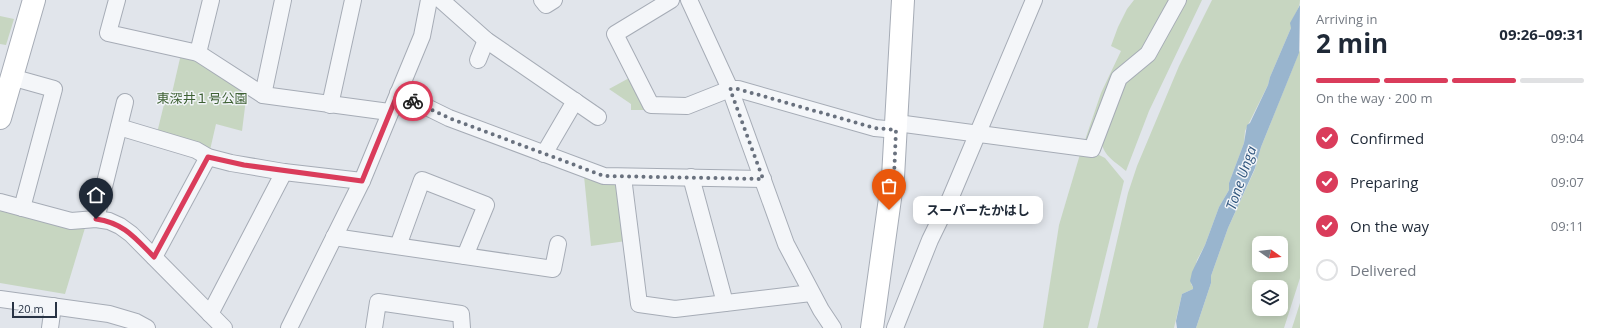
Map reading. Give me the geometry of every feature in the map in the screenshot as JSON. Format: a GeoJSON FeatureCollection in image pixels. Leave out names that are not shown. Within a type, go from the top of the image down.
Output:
{"type":"FeatureCollection","features":[{"type":"Feature","properties":{"kind":"street"},"geometry":{"type":"LineString","coordinates":[[1,107],[34,0]]}},
{"type":"Feature","properties":{"kind":"street"},"geometry":{"type":"LineString","coordinates":[[117,0],[108,33],[198,53],[263,95],[389,112]]}},
{"type":"Feature","properties":{"kind":"street"},"geometry":{"type":"LineString","coordinates":[[198,53],[211,0]]}},
{"type":"Feature","properties":{"kind":"street"},"geometry":{"type":"LineString","coordinates":[[263,95],[283,0]]}},
{"type":"Feature","properties":{"kind":"street"},"geometry":{"type":"LineString","coordinates":[[330,105],[353,0]]}},
{"type":"Feature","properties":{"kind":"street"},"geometry":{"type":"LineString","coordinates":[[289,328],[362,181],[389,112],[422,36],[429,0]]}},
{"type":"Feature","properties":{"kind":"street"},"geometry":{"type":"LineString","coordinates":[[441,0],[486,40],[598,117]]}},
{"type":"Feature","properties":{"kind":"street"},"geometry":{"type":"LineString","coordinates":[[542,0],[546,5],[554,0]]}},
{"type":"Feature","properties":{"kind":"street"},"geometry":{"type":"LineString","coordinates":[[671,0],[614,34],[651,105],[687,106],[730,89],[738,89],[875,128],[897,127],[978,134],[1092,148],[1120,78],[1148,54],[1178,0]]}},
{"type":"Feature","properties":{"kind":"street"},"geometry":{"type":"LineString","coordinates":[[688,0],[730,89],[786,244],[820,310],[833,328]]}},
{"type":"Feature","properties":{"kind":"street"},"geometry":{"type":"LineString","coordinates":[[872,328],[892,195],[903,0]]}},
{"type":"Feature","properties":{"kind":"street"},"geometry":{"type":"LineString","coordinates":[[895,328],[930,240],[978,134],[981,123],[1034,0]]}},
{"type":"Feature","properties":{"kind":"street"},"geometry":{"type":"LineString","coordinates":[[478,60],[486,40]]}},
{"type":"Feature","properties":{"kind":"street"},"geometry":{"type":"LineString","coordinates":[[11,77],[54,89],[22,208]]}},
{"type":"Feature","properties":{"kind":"street"},"geometry":{"type":"LineString","coordinates":[[398,93],[449,118],[604,176],[763,179]]}},
{"type":"Feature","properties":{"kind":"street"},"geometry":{"type":"LineString","coordinates":[[544,154],[575,101]]}},
{"type":"Feature","properties":{"kind":"street"},"geometry":{"type":"LineString","coordinates":[[96,219],[125,102]]}},
{"type":"Feature","properties":{"kind":"street"},"geometry":{"type":"LineString","coordinates":[[119,127],[196,150],[208,157],[231,163],[284,172],[362,181]]}},
{"type":"Feature","properties":{"kind":"street"},"geometry":{"type":"LineString","coordinates":[[154,257],[208,157]]}},
{"type":"Feature","properties":{"kind":"street"},"geometry":{"type":"LineString","coordinates":[[210,314],[284,172]]}},
{"type":"Feature","properties":{"kind":"street"},"geometry":{"type":"LineString","coordinates":[[623,177],[639,304],[675,309],[811,293]]}},
{"type":"Feature","properties":{"kind":"street"},"geometry":{"type":"LineString","coordinates":[[691,177],[725,303]]}},
{"type":"Feature","properties":{"kind":"street"},"geometry":{"type":"LineString","coordinates":[[398,246],[422,180],[486,205],[465,256]]}},
{"type":"Feature","properties":{"kind":"street"},"geometry":{"type":"LineString","coordinates":[[0,202],[71,221],[96,219],[109,221],[120,226],[131,234],[224,328]]}},
{"type":"Feature","properties":{"kind":"street"},"geometry":{"type":"LineString","coordinates":[[334,237],[553,269],[558,244]]}},
{"type":"Feature","properties":{"kind":"street"},"geometry":{"type":"LineString","coordinates":[[0,299],[109,314],[136,322],[147,328]]}},
{"type":"Feature","properties":{"kind":"street"},"geometry":{"type":"LineString","coordinates":[[374,328],[378,302],[461,314],[462,328]]}},
{"type":"Feature","properties":{"kind":"street"},"geometry":{"type":"LineString","coordinates":[[50,328],[53,306]]}},
{"type":"Feature","properties":{"kind":"green space"},"geometry":{"type":"Polygon","coordinates":[[[1134,0],[1170,0],[1087,143],[1084,143],[1101,93],[1121,51],[1111,46],[1127,9],[1134,0]]]}},
{"type":"Feature","properties":{"kind":"green space"},"geometry":{"type":"Polygon","coordinates":[[[1183,0],[1202,0],[1149,111],[1126,171],[1109,157],[1104,149],[1101,138],[1124,82],[1183,0]]]}},
{"type":"Feature","properties":{"kind":"green space"},"geometry":{"type":"Polygon","coordinates":[[[1212,0],[1300,0],[1300,4],[1292,20],[1291,28],[1268,85],[1245,131],[1244,143],[1229,183],[1229,190],[1219,207],[1205,245],[1197,260],[1191,284],[1193,289],[1182,294],[1174,328],[1097,328],[1128,193],[1137,166],[1179,66],[1212,0]]]}},
{"type":"Feature","properties":{"kind":"green space"},"geometry":{"type":"Polygon","coordinates":[[[0,16],[14,19],[6,45],[0,44],[0,16]]]}},
{"type":"Feature","properties":{"kind":"green space"},"geometry":{"type":"Polygon","coordinates":[[[1300,50],[1300,278],[1288,316],[1288,280],[1252,280],[1252,316],[1288,316],[1284,328],[1196,328],[1211,283],[1211,276],[1228,228],[1255,169],[1261,147],[1300,50]]]}},
{"type":"Feature","properties":{"kind":"green space","name":"東深井１号公園"},"geometry":{"type":"Polygon","coordinates":[[[181,54],[199,59],[247,91],[242,131],[216,124],[210,150],[157,133],[167,92],[172,93],[181,54]]]}},
{"type":"Feature","properties":{"kind":"green space"},"geometry":{"type":"Polygon","coordinates":[[[631,77],[647,110],[631,110],[631,104],[609,89],[631,77]]]}},
{"type":"Feature","properties":{"kind":"green space"},"geometry":{"type":"Polygon","coordinates":[[[1081,151],[1097,154],[1105,158],[1124,181],[1088,328],[1043,328],[1059,225],[1081,151]]]}},
{"type":"Feature","properties":{"kind":"green space"},"geometry":{"type":"Polygon","coordinates":[[[584,176],[612,183],[619,187],[626,241],[591,246],[584,176]]]}},
{"type":"Feature","properties":{"kind":"green space"},"geometry":{"type":"Polygon","coordinates":[[[0,210],[68,229],[85,228],[65,294],[0,283],[0,210]]]}},
{"type":"Feature","properties":{"kind":"green space"},"geometry":{"type":"Polygon","coordinates":[[[1300,303],[1300,328],[1292,328],[1300,303]]]}},
{"type":"Feature","properties":{"kind":"water","name":"Tone Unga"},"geometry":{"type":"Polygon","coordinates":[[[1300,5],[1299,53],[1261,147],[1255,168],[1228,228],[1211,276],[1211,283],[1196,328],[1177,328],[1176,321],[1182,294],[1193,289],[1190,281],[1192,272],[1205,245],[1219,207],[1229,190],[1229,183],[1244,143],[1247,125],[1250,123],[1268,85],[1291,28],[1290,23],[1300,5]]]}},
{"type":"Feature","properties":{"kind":"way so far"},"geometry":{"type":"LineString","coordinates":[[413,101],[449,118],[604,176],[763,179],[730,89],[738,89],[875,128],[896,130],[894,177],[889,210]]}},
{"type":"Feature","properties":{"kind":"place","name":"スーパーたかはし"},"geometry":{"type":"Point","coordinates":[889,210]}},
{"type":"Feature","properties":{"kind":"route"},"geometry":{"type":"LineString","coordinates":[[96,219],[109,221],[120,226],[131,234],[154,257],[208,157],[231,163],[284,172],[362,181],[398,93],[413,101]]}}]}
